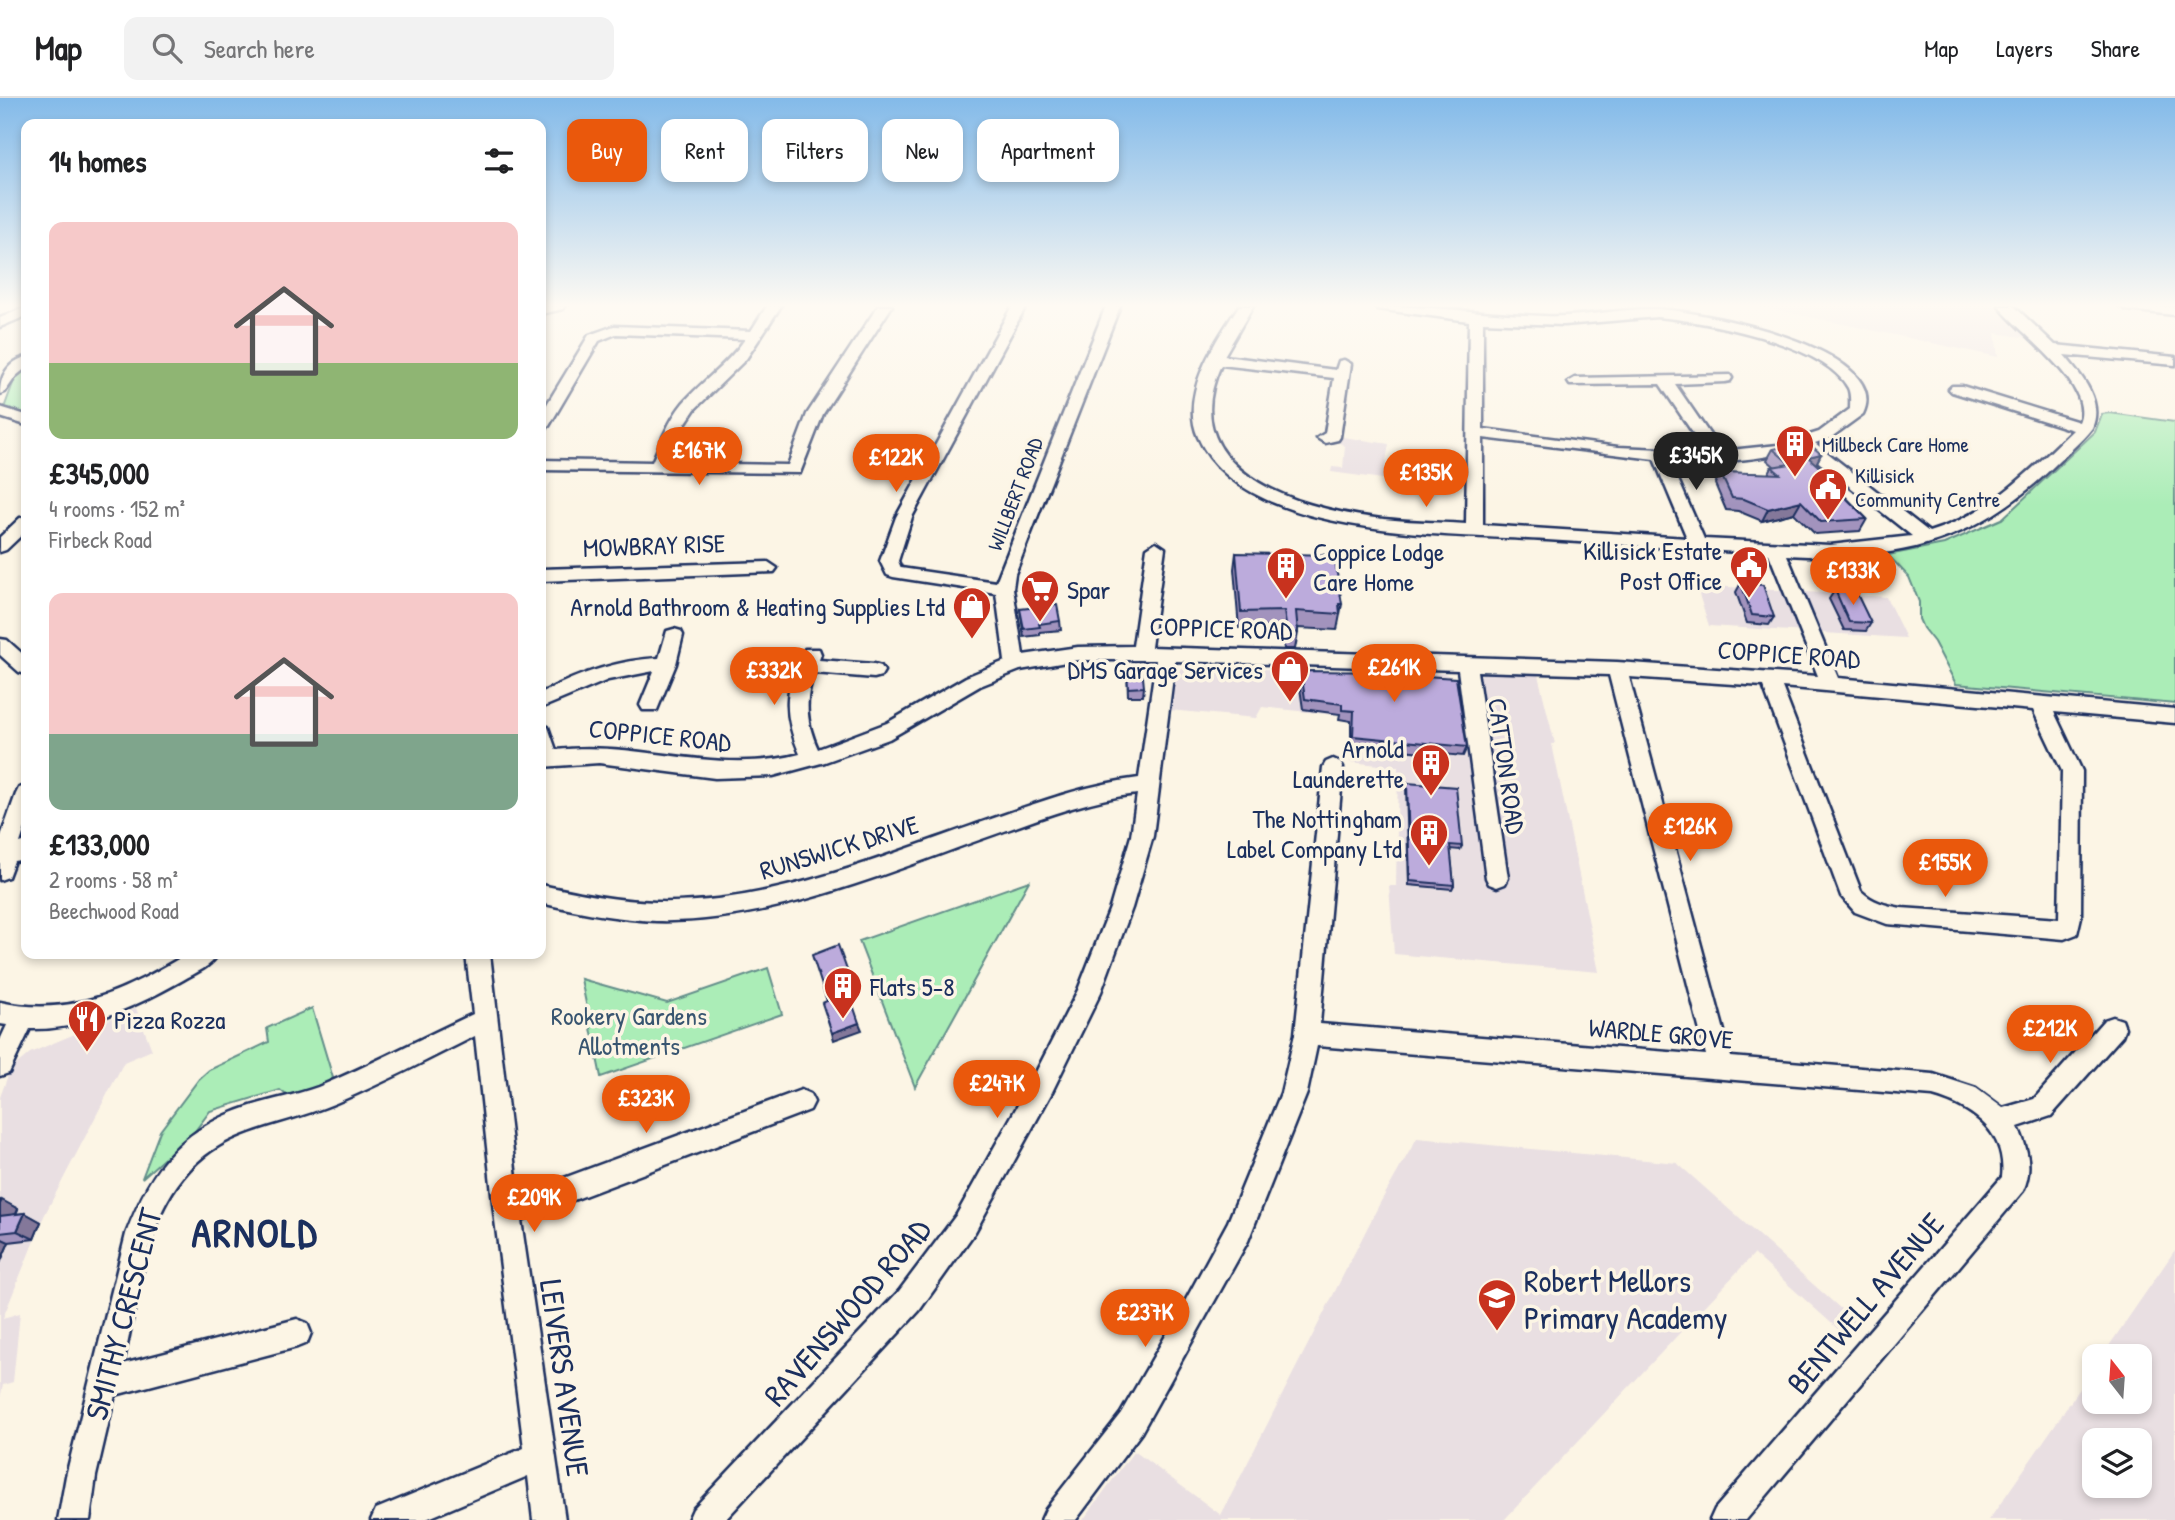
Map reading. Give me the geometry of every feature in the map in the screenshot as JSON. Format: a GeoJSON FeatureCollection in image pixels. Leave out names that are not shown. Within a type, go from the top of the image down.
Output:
{"type":"FeatureCollection","features":[{"type":"Feature","properties":{"kind":"street"},"geometry":{"type":"LineString","coordinates":[[0,390],[12,372]]}},
{"type":"Feature","properties":{"kind":"street"},"geometry":{"type":"LineString","coordinates":[[546,413],[572,372]]}},
{"type":"Feature","properties":{"kind":"street"},"geometry":{"type":"LineString","coordinates":[[658,468],[688,406],[724,372]]}},
{"type":"Feature","properties":{"kind":"street"},"geometry":{"type":"LineString","coordinates":[[546,465],[794,470],[815,414],[842,372]]}},
{"type":"Feature","properties":{"kind":"street"},"geometry":{"type":"LineString","coordinates":[[983,372],[904,517],[889,561],[893,571],[899,573],[1004,588]]}},
{"type":"Feature","properties":{"kind":"street","name":"WILLBERT ROAD"},"geometry":{"type":"LineString","coordinates":[[1015,664],[1004,588],[1006,574],[1086,372]]}},
{"type":"Feature","properties":{"kind":"street"},"geometry":{"type":"LineString","coordinates":[[1212,372],[1200,404],[1201,424],[1218,456],[1251,486],[1315,513],[1376,524],[1776,550],[1871,548],[1948,532],[1991,511],[2084,428],[2090,415],[2085,396],[2070,372]]}},
{"type":"Feature","properties":{"kind":"street"},"geometry":{"type":"LineString","coordinates":[[1325,438],[1332,438],[1342,372]]}},
{"type":"Feature","properties":{"kind":"street"},"geometry":{"type":"LineString","coordinates":[[1474,531],[1475,372]]}},
{"type":"Feature","properties":{"kind":"street"},"geometry":{"type":"LineString","coordinates":[[1473,432],[1660,455],[1716,456],[1755,453],[1803,442],[1842,425],[1858,411],[1861,395],[1858,386],[1847,372]]}},
{"type":"Feature","properties":{"kind":"street"},"geometry":{"type":"LineString","coordinates":[[1575,383],[1725,378]]}},
{"type":"Feature","properties":{"kind":"street"},"geometry":{"type":"LineString","coordinates":[[1665,380],[1716,456]]}},
{"type":"Feature","properties":{"kind":"street"},"geometry":{"type":"LineString","coordinates":[[1957,388],[2084,428]]}},
{"type":"Feature","properties":{"kind":"street"},"geometry":{"type":"LineString","coordinates":[[0,412],[21,419]]}},
{"type":"Feature","properties":{"kind":"street"},"geometry":{"type":"LineString","coordinates":[[1803,442],[1926,538]]}},
{"type":"Feature","properties":{"kind":"street"},"geometry":{"type":"LineString","coordinates":[[1660,455],[1698,544]]}},
{"type":"Feature","properties":{"kind":"street"},"geometry":{"type":"LineString","coordinates":[[0,546],[21,527]]}},
{"type":"Feature","properties":{"kind":"street","name":"RAVENSWOOD ROAD"},"geometry":{"type":"LineString","coordinates":[[704,1520],[873,1343],[909,1301],[966,1223],[1042,1086],[1089,992],[1128,884],[1142,836],[1148,785],[1156,548]]}},
{"type":"Feature","properties":{"kind":"street"},"geometry":{"type":"LineString","coordinates":[[1776,550],[1830,684]]}},
{"type":"Feature","properties":{"kind":"street","name":"MOWBRAY RISE"},"geometry":{"type":"LineString","coordinates":[[546,575],[768,568]]}},
{"type":"Feature","properties":{"kind":"street"},"geometry":{"type":"LineString","coordinates":[[650,705],[667,664],[674,635]]}},
{"type":"Feature","properties":{"kind":"street"},"geometry":{"type":"LineString","coordinates":[[0,645],[21,663]]}},
{"type":"Feature","properties":{"kind":"street","name":"COPPICE ROAD"},"geometry":{"type":"LineString","coordinates":[[546,758],[598,755],[717,771],[775,768],[891,730],[980,677],[1015,664],[1069,653],[1617,669],[1830,684],[2175,716]]}},
{"type":"Feature","properties":{"kind":"street"},"geometry":{"type":"LineString","coordinates":[[811,757],[798,729],[794,711],[796,696],[809,660],[867,667]]}},
{"type":"Feature","properties":{"kind":"street","name":"CATTON ROAD"},"geometry":{"type":"LineString","coordinates":[[1466,663],[1497,878]]}},
{"type":"Feature","properties":{"kind":"street"},"geometry":{"type":"LineString","coordinates":[[546,699],[593,676],[615,669],[667,664]]}},
{"type":"Feature","properties":{"kind":"street"},"geometry":{"type":"LineString","coordinates":[[1617,669],[1722,1068]]}},
{"type":"Feature","properties":{"kind":"street"},"geometry":{"type":"LineString","coordinates":[[1770,680],[1852,896],[1860,904],[1879,914],[1901,917],[2064,929],[2069,927],[2070,917],[2072,771],[2040,704]]}},
{"type":"Feature","properties":{"kind":"street"},"geometry":{"type":"LineString","coordinates":[[1057,1520],[1130,1423],[1186,1328],[1238,1231],[1294,1093],[1307,1034],[1333,766]]}},
{"type":"Feature","properties":{"kind":"street","name":"RUNSWICK DRIVE"},"geometry":{"type":"LineString","coordinates":[[546,895],[598,906],[641,910],[682,911],[752,903],[798,892],[1058,805],[1104,792],[1148,785]]}},
{"type":"Feature","properties":{"kind":"street"},"geometry":{"type":"LineString","coordinates":[[10,858],[21,814]]}},
{"type":"Feature","properties":{"kind":"street"},"geometry":{"type":"LineString","coordinates":[[0,1065],[12,1015],[49,1019],[92,1010],[160,981],[197,959]]}},
{"type":"Feature","properties":{"kind":"street","name":"LEIVERS AVENUE"},"geometry":{"type":"LineString","coordinates":[[479,959],[507,1212],[549,1520]]}},
{"type":"Feature","properties":{"kind":"street","name":"SMITHY CRESCENT"},"geometry":{"type":"LineString","coordinates":[[74,1520],[103,1384],[150,1201],[176,1164],[217,1131],[251,1117],[327,1095],[486,1019]]}},
{"type":"Feature","properties":{"kind":"street"},"geometry":{"type":"LineString","coordinates":[[1998,1121],[2042,1108],[2113,1028]]}},
{"type":"Feature","properties":{"kind":"street","name":"WARDLE GROVE"},"geometry":{"type":"LineString","coordinates":[[1307,1034],[1933,1085],[1961,1092],[1979,1102],[1998,1121]]}},
{"type":"Feature","properties":{"kind":"street"},"geometry":{"type":"LineString","coordinates":[[507,1212],[801,1102]]}},
{"type":"Feature","properties":{"kind":"street","name":"BENTWELL AVENUE"},"geometry":{"type":"LineString","coordinates":[[1726,1520],[2014,1182],[2018,1157],[2013,1141],[1998,1121]]}},
{"type":"Feature","properties":{"kind":"street"},"geometry":{"type":"LineString","coordinates":[[103,1384],[297,1333]]}},
{"type":"Feature","properties":{"kind":"street"},"geometry":{"type":"LineString","coordinates":[[387,1520],[540,1456]]}},
{"type":"Feature","properties":{"kind":"shaded area"},"geometry":{"type":"Polygon","coordinates":[[[1343,437],[1389,444],[1383,479],[1331,472],[1332,467],[1343,468],[1345,446],[1336,441],[1343,437]]]}},
{"type":"Feature","properties":{"kind":"shaded area"},"geometry":{"type":"Polygon","coordinates":[[[1696,585],[1886,597],[1906,638],[1709,626],[1696,585]]]}},
{"type":"Feature","properties":{"kind":"shaded area"},"geometry":{"type":"Polygon","coordinates":[[[1185,666],[1339,672],[1335,715],[1262,707],[1256,718],[1169,710],[1175,673],[1185,666]]]}},
{"type":"Feature","properties":{"kind":"shaded area"},"geometry":{"type":"Polygon","coordinates":[[[1344,672],[1445,673],[1456,681],[1461,709],[1481,711],[1476,680],[1483,673],[1538,675],[1555,744],[1552,744],[1599,972],[1394,954],[1389,886],[1396,886],[1398,767],[1350,762],[1351,721],[1339,719],[1344,672]]]}},
{"type":"Feature","properties":{"kind":"shaded area"},"geometry":{"type":"Polygon","coordinates":[[[136,1008],[152,1050],[124,1062],[44,1216],[3,1318],[20,1313],[13,1382],[3,1385],[0,1398],[0,1097],[10,1070],[30,1053],[136,1008]]]}},
{"type":"Feature","properties":{"kind":"shaded area","name":"Robert Mellors Primary Academy"},"geometry":{"type":"Polygon","coordinates":[[[1417,1138],[1677,1163],[1860,1326],[1849,1339],[1754,1254],[1504,1520],[1083,1520],[1134,1451],[1221,1515],[1380,1203],[1417,1138]]]}},
{"type":"Feature","properties":{"kind":"shaded area"},"geometry":{"type":"Polygon","coordinates":[[[2175,1250],[2175,1520],[1989,1520],[2082,1386],[2082,1414],[2152,1414],[2152,1344],[2110,1344],[2175,1250]]]}},
{"type":"Feature","properties":{"kind":"green space"},"geometry":{"type":"Polygon","coordinates":[[[21,372],[21,413],[4,408],[15,378],[21,372]]]}},
{"type":"Feature","properties":{"kind":"green space"},"geometry":{"type":"Polygon","coordinates":[[[2102,414],[2175,422],[2175,704],[1956,684],[1919,619],[1919,602],[1909,577],[1888,555],[1944,544],[2002,519],[2095,432],[2102,414]]]}},
{"type":"Feature","properties":{"kind":"green space"},"geometry":{"type":"Polygon","coordinates":[[[1029,881],[915,1087],[859,941],[1029,881]]]}},
{"type":"Feature","properties":{"kind":"green space","name":"Rookery Gardens Allotments"},"geometry":{"type":"Polygon","coordinates":[[[768,968],[782,1014],[601,1077],[581,979],[667,1003],[768,968]]]}},
{"type":"Feature","properties":{"kind":"green space"},"geometry":{"type":"Polygon","coordinates":[[[312,1008],[333,1078],[327,1084],[289,1097],[280,1090],[210,1111],[195,1131],[142,1178],[160,1131],[199,1079],[209,1070],[269,1042],[267,1028],[312,1008]]]}},
{"type":"Feature","properties":{"kind":"building"},"geometry":{"type":"Polygon","coordinates":[[[1807,442],[1821,454],[1808,457],[1842,487],[1836,488],[1867,519],[1821,522],[1801,501],[1768,509],[1744,499],[1732,498],[1720,472],[1780,474],[1772,467],[1790,464],[1773,449],[1807,442]]]}},
{"type":"Feature","properties":{"kind":"building"},"geometry":{"type":"Polygon","coordinates":[[[1236,553],[1334,555],[1342,604],[1339,604],[1340,614],[1296,611],[1298,633],[1287,632],[1284,611],[1241,612],[1236,553]]]}},
{"type":"Feature","properties":{"kind":"building"},"geometry":{"type":"Polygon","coordinates":[[[1741,583],[1763,585],[1774,617],[1752,615],[1741,583]]]}},
{"type":"Feature","properties":{"kind":"building"},"geometry":{"type":"Polygon","coordinates":[[[1835,590],[1856,592],[1871,623],[1849,622],[1835,590]]]}},
{"type":"Feature","properties":{"kind":"building"},"geometry":{"type":"Polygon","coordinates":[[[1057,605],[1060,621],[1024,629],[1020,609],[1057,605]]]}},
{"type":"Feature","properties":{"kind":"building"},"geometry":{"type":"Polygon","coordinates":[[[1127,667],[1142,667],[1144,687],[1128,688],[1127,667]]]}},
{"type":"Feature","properties":{"kind":"building"},"geometry":{"type":"Polygon","coordinates":[[[1424,667],[1425,676],[1456,678],[1467,747],[1353,736],[1354,711],[1342,710],[1342,704],[1305,699],[1301,671],[1405,672],[1412,678],[1424,667]]]}},
{"type":"Feature","properties":{"kind":"building"},"geometry":{"type":"Polygon","coordinates":[[[1407,783],[1456,787],[1462,846],[1450,845],[1454,885],[1410,881],[1407,783]]]}},
{"type":"Feature","properties":{"kind":"building"},"geometry":{"type":"Polygon","coordinates":[[[838,945],[848,973],[843,975],[859,1023],[832,1033],[822,1003],[827,1001],[812,955],[838,945]]]}},
{"type":"Feature","properties":{"kind":"building"},"geometry":{"type":"Polygon","coordinates":[[[25,1213],[17,1231],[0,1233],[0,1216],[25,1213]]]}},
{"type":"Feature","properties":{"kind":"place","name":"Millbeck Care Home"},"geometry":{"type":"Point","coordinates":[1795,478]}},
{"type":"Feature","properties":{"kind":"place","name":"Killisick Community Centre"},"geometry":{"type":"Point","coordinates":[1828,521]}},
{"type":"Feature","properties":{"kind":"place","name":"Killisick Estate Post Office"},"geometry":{"type":"Point","coordinates":[1749,599]}},
{"type":"Feature","properties":{"kind":"place","name":"Coppice Lodge Care Home"},"geometry":{"type":"Point","coordinates":[1286,600]}},
{"type":"Feature","properties":{"kind":"place","name":"Spar"},"geometry":{"type":"Point","coordinates":[1040,623]}},
{"type":"Feature","properties":{"kind":"place","name":"Arnold Bathroom & Heating Supplies Ltd"},"geometry":{"type":"Point","coordinates":[972,640]}},
{"type":"Feature","properties":{"kind":"place","name":"DMS Garage Services"},"geometry":{"type":"Point","coordinates":[1290,703]}},
{"type":"Feature","properties":{"kind":"place","name":"Arnold Launderette"},"geometry":{"type":"Point","coordinates":[1431,797]}},
{"type":"Feature","properties":{"kind":"place","name":"The Nottingham Label Company Ltd"},"geometry":{"type":"Point","coordinates":[1429,867]}},
{"type":"Feature","properties":{"kind":"place","name":"Flats 5-8"},"geometry":{"type":"Point","coordinates":[843,1020]}},
{"type":"Feature","properties":{"kind":"place","name":"Pizza Rozza"},"geometry":{"type":"Point","coordinates":[87,1053]}},
{"type":"Feature","properties":{"kind":"place","name":"Robert Mellors Primary Academy"},"geometry":{"type":"Point","coordinates":[1497,1332]}},
{"type":"Feature","properties":{"kind":"district","name":"ARNOLD"},"geometry":{"type":"Point","coordinates":[255,1232]}}]}
